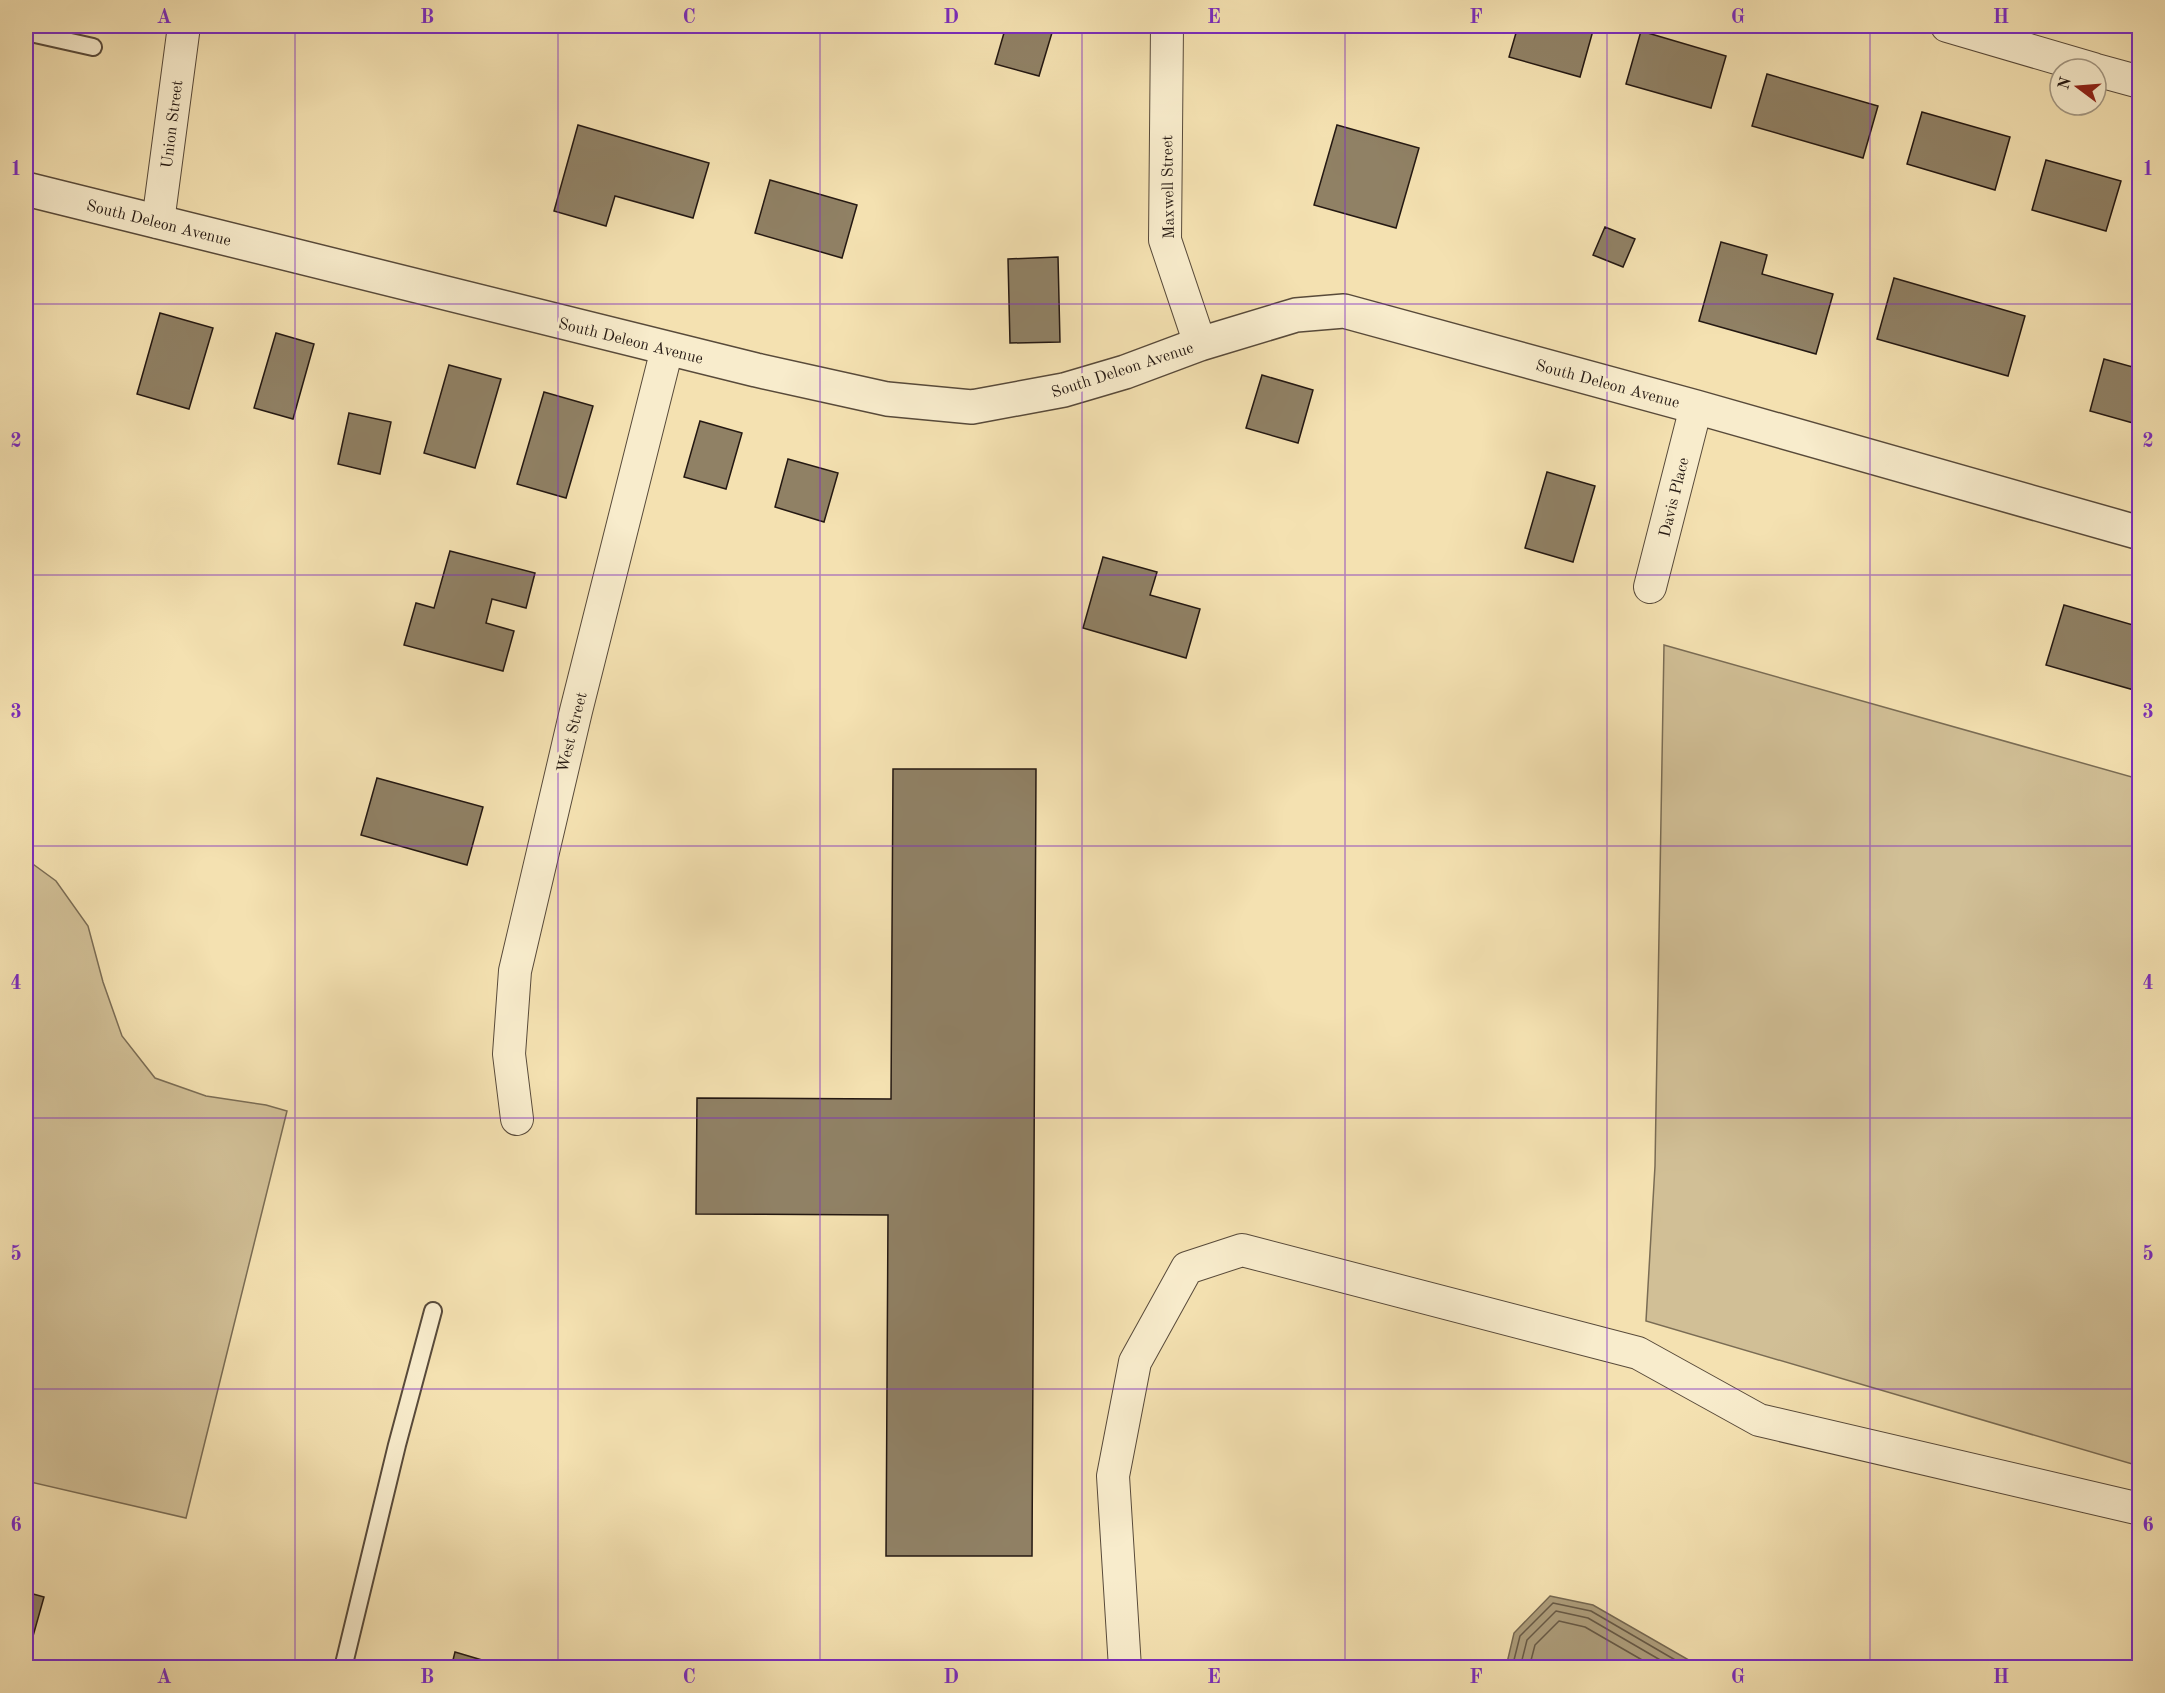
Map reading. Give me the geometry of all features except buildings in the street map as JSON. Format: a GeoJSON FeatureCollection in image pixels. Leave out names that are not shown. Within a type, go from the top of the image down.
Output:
{"type":"FeatureCollection","features":[{"type":"Feature","properties":{"kind":"street","name":"Union Street"},"geometry":{"type":"LineString","coordinates":[[158,222],[184,26]]}},
{"type":"Feature","properties":{"kind":"street","name":"Maxwell Street"},"geometry":{"type":"LineString","coordinates":[[1167,26],[1165,240],[1200,344]]}},
{"type":"Feature","properties":{"kind":"street"},"geometry":{"type":"LineString","coordinates":[[1947,26],[2054,57]]}},
{"type":"Feature","properties":{"kind":"street"},"geometry":{"type":"LineString","coordinates":[[2108,73],[2139,82]]}},
{"type":"Feature","properties":{"kind":"street","name":"South Deleon Avenue"},"geometry":{"type":"LineString","coordinates":[[26,189],[667,349],[887,399],[972,407],[1064,390],[1125,372],[1200,344],[1296,315],[1344,311],[1696,407],[2139,533]]}},
{"type":"Feature","properties":{"kind":"street","name":"West Street"},"geometry":{"type":"LineString","coordinates":[[517,1119],[509,1054],[514,971],[576,711],[667,349]]}},
{"type":"Feature","properties":{"kind":"street","name":"Davis Place"},"geometry":{"type":"LineString","coordinates":[[1650,587],[1696,407]]}},
{"type":"Feature","properties":{"kind":"street"},"geometry":{"type":"LineString","coordinates":[[1125,1668],[1113,1476],[1135,1362],[1187,1268],[1242,1250],[1638,1353],[1759,1420],[2139,1509]]}},
{"type":"Feature","properties":{"kind":"lane"},"geometry":{"type":"LineString","coordinates":[[26,32],[93,47]]}},
{"type":"Feature","properties":{"kind":"lane"},"geometry":{"type":"LineString","coordinates":[[342,1668],[433,1311]]}},
{"type":"Feature","properties":{"kind":"shaded area"},"geometry":{"type":"Polygon","coordinates":[[[1664,645],[2139,779],[2139,1466],[1646,1321],[1655,1166],[1664,645]]]}},
{"type":"Feature","properties":{"kind":"shaded area"},"geometry":{"type":"Polygon","coordinates":[[[26,859],[56,881],[88,926],[103,982],[122,1036],[155,1078],[206,1096],[266,1105],[287,1111],[186,1518],[26,1481],[26,859]]]}},
{"type":"Feature","properties":{"kind":"water"},"geometry":{"type":"Polygon","coordinates":[[[1550,1596],[1593,1605],[1701,1667],[1506,1667],[1514,1633],[1550,1596]]]}}]}
